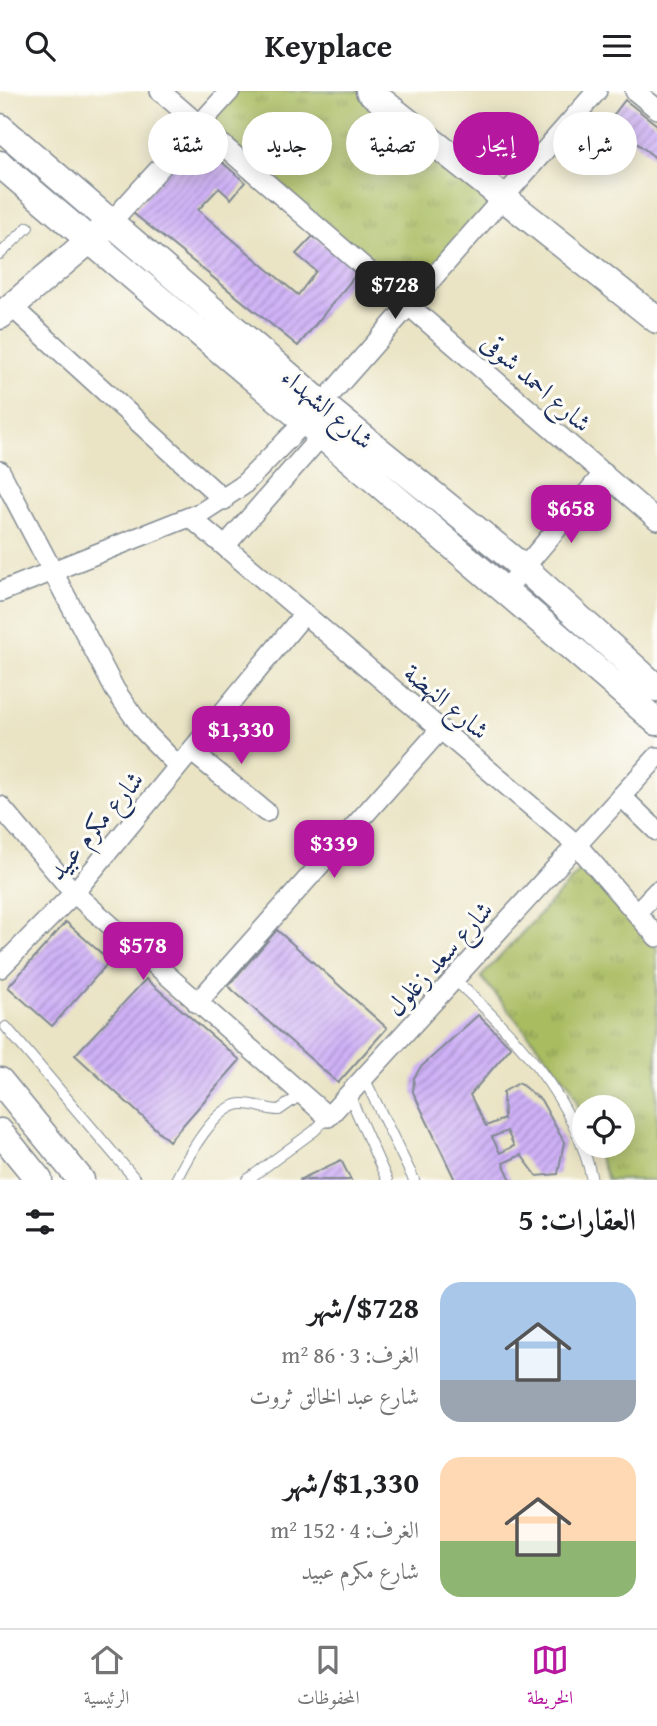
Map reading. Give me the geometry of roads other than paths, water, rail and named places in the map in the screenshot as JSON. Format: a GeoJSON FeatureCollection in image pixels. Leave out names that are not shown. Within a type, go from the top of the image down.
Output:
{"type":"FeatureCollection","features":[{"type":"Feature","properties":{"kind":"street","name":"شارع احمد شوقى"},"geometry":{"type":"LineString","coordinates":[[160,91],[183,112]]}},
{"type":"Feature","properties":{"kind":"street"},"geometry":{"type":"LineString","coordinates":[[211,112],[230,91]]}},
{"type":"Feature","properties":{"kind":"street"},"geometry":{"type":"LineString","coordinates":[[369,91],[505,195],[657,320]]}},
{"type":"Feature","properties":{"kind":"street"},"geometry":{"type":"LineString","coordinates":[[225,546],[312,428],[322,404],[597,91]]}},
{"type":"Feature","properties":{"kind":"street"},"geometry":{"type":"LineString","coordinates":[[635,91],[657,109]]}},
{"type":"Feature","properties":{"kind":"street","name":"شارع الشهداء"},"geometry":{"type":"LineString","coordinates":[[0,127],[322,404],[525,569],[657,688]]}},
{"type":"Feature","properties":{"kind":"street","name":"شارع احمد شوقى"},"geometry":{"type":"LineString","coordinates":[[228,152],[657,520]]}},
{"type":"Feature","properties":{"kind":"street","name":"شارع الشهداء"},"geometry":{"type":"LineString","coordinates":[[0,164],[506,589],[657,722]]}},
{"type":"Feature","properties":{"kind":"street"},"geometry":{"type":"LineString","coordinates":[[154,175],[112,221],[6,311],[224,500]]}},
{"type":"Feature","properties":{"kind":"street"},"geometry":{"type":"LineString","coordinates":[[0,592],[190,517],[224,500],[312,428]]}},
{"type":"Feature","properties":{"kind":"street"},"geometry":{"type":"LineString","coordinates":[[0,471],[115,690],[144,731],[178,766]]}},
{"type":"Feature","properties":{"kind":"street"},"geometry":{"type":"LineString","coordinates":[[506,589],[604,473]]}},
{"type":"Feature","properties":{"kind":"street","name":"شارع النهضة"},"geometry":{"type":"LineString","coordinates":[[190,517],[577,845],[657,937]]}},
{"type":"Feature","properties":{"kind":"street","name":"شارع مكرم عبيد"},"geometry":{"type":"LineString","coordinates":[[0,968],[74,893],[304,614]]}},
{"type":"Feature","properties":{"kind":"street"},"geometry":{"type":"LineString","coordinates":[[197,1003],[440,730]]}},
{"type":"Feature","properties":{"kind":"street"},"geometry":{"type":"LineString","coordinates":[[191,751],[266,812]]}},
{"type":"Feature","properties":{"kind":"street","name":"شارع سعد زغلول"},"geometry":{"type":"LineString","coordinates":[[328,1117],[657,757]]}},
{"type":"Feature","properties":{"kind":"street"},"geometry":{"type":"LineString","coordinates":[[621,796],[657,831]]}},
{"type":"Feature","properties":{"kind":"street"},"geometry":{"type":"LineString","coordinates":[[0,806],[74,893],[328,1117]]}},
{"type":"Feature","properties":{"kind":"street"},"geometry":{"type":"LineString","coordinates":[[636,913],[657,891]]}},
{"type":"Feature","properties":{"kind":"street"},"geometry":{"type":"LineString","coordinates":[[0,1081],[81,1180]]}},
{"type":"Feature","properties":{"kind":"street"},"geometry":{"type":"LineString","coordinates":[[7,1146],[39,1180]]}},
{"type":"Feature","properties":{"kind":"lane"},"geometry":{"type":"LineString","coordinates":[[2,249],[28,227]]}},
{"type":"Feature","properties":{"kind":"lane"},"geometry":{"type":"LineString","coordinates":[[455,980],[506,1028],[557,1095],[576,1133],[592,1180]]}},
{"type":"Feature","properties":{"kind":"lane"},"geometry":{"type":"LineString","coordinates":[[6,1027],[136,1180]]}},
{"type":"Feature","properties":{"kind":"lane"},"geometry":{"type":"LineString","coordinates":[[365,1078],[414,1180]]}},
{"type":"Feature","properties":{"kind":"lane"},"geometry":{"type":"LineString","coordinates":[[176,1180],[191,1151],[223,1111],[239,1104],[279,1110],[302,1094]]}},
{"type":"Feature","properties":{"kind":"lane"},"geometry":{"type":"LineString","coordinates":[[349,1094],[387,1180]]}},
{"type":"Feature","properties":{"kind":"lane","name":"شارع سعد زغلول"},"geometry":{"type":"LineString","coordinates":[[247,1180],[314,1131],[328,1117]]}}]}
